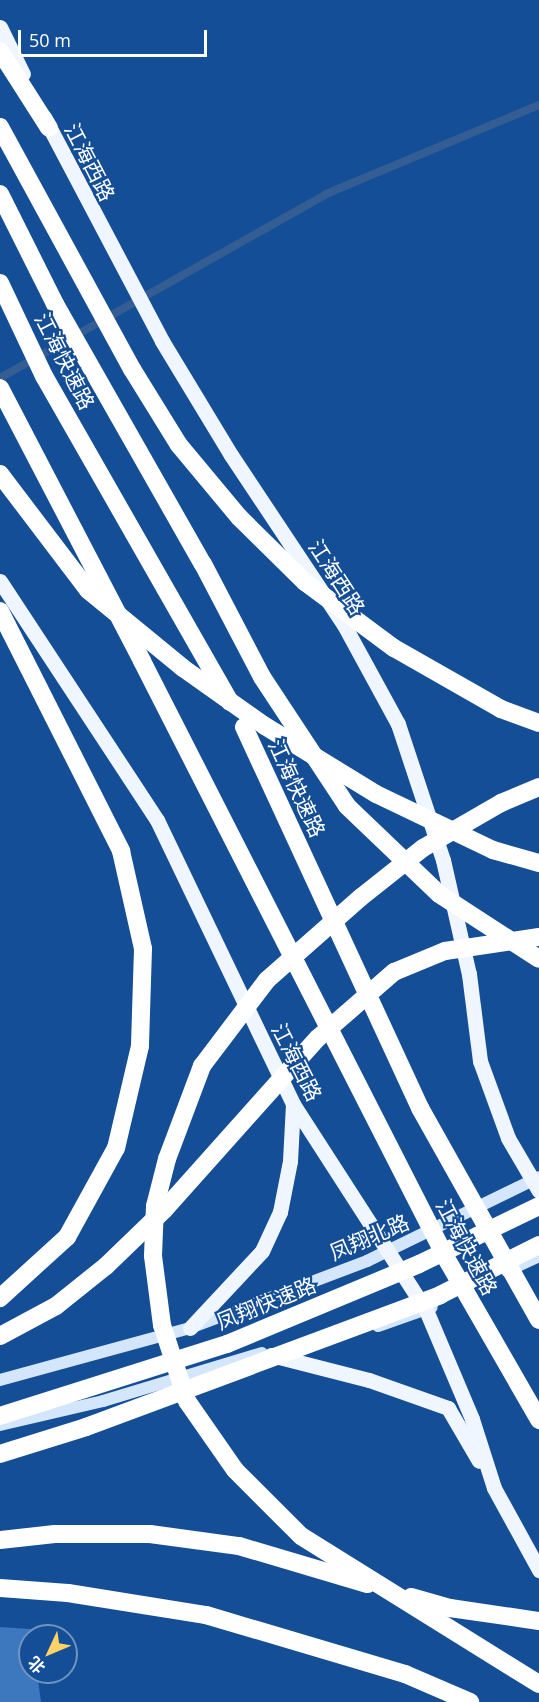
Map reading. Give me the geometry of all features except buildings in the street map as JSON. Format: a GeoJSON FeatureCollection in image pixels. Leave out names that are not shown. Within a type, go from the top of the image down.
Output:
{"type":"FeatureCollection","features":[{"type":"Feature","properties":{"kind":"highway"},"geometry":{"type":"LineString","coordinates":[[0,51],[49,128]]}},
{"type":"Feature","properties":{"kind":"highway"},"geometry":{"type":"LineString","coordinates":[[0,127],[132,369],[179,445],[239,517],[305,582],[394,648],[501,709],[539,723]]}},
{"type":"Feature","properties":{"kind":"highway"},"geometry":{"type":"LineString","coordinates":[[0,194],[55,303],[203,564],[262,677],[347,806],[439,894],[539,959]]}},
{"type":"Feature","properties":{"kind":"highway","name":"江海快速路"},"geometry":{"type":"LineString","coordinates":[[0,284],[44,376],[244,727],[420,1108],[539,1320]]}},
{"type":"Feature","properties":{"kind":"highway","name":"江海快速路"},"geometry":{"type":"LineString","coordinates":[[2,392],[142,661],[446,1258],[539,1420]]}},
{"type":"Feature","properties":{"kind":"highway"},"geometry":{"type":"LineString","coordinates":[[0,474],[88,590],[192,674],[265,726],[376,794],[494,850],[539,863]]}},
{"type":"Feature","properties":{"kind":"highway"},"geometry":{"type":"LineString","coordinates":[[0,612],[121,851],[143,949],[140,1046],[116,1148],[67,1237],[0,1298]]}},
{"type":"Feature","properties":{"kind":"highway"},"geometry":{"type":"LineString","coordinates":[[539,787],[501,803],[423,849],[360,898],[267,980],[202,1066],[167,1159],[155,1206],[153,1256],[162,1325],[187,1401],[235,1470],[301,1536],[539,1684]]}},
{"type":"Feature","properties":{"kind":"highway"},"geometry":{"type":"LineString","coordinates":[[0,1336],[56,1306],[106,1266],[164,1210],[318,1038],[394,972],[445,951],[539,937]]}},
{"type":"Feature","properties":{"kind":"highway","name":"凤翔快速路"},"geometry":{"type":"LineString","coordinates":[[0,1416],[227,1344],[419,1264],[539,1206]]}},
{"type":"Feature","properties":{"kind":"highway"},"geometry":{"type":"LineString","coordinates":[[0,1454],[86,1427],[440,1295],[539,1245]]}},
{"type":"Feature","properties":{"kind":"highway"},"geometry":{"type":"LineString","coordinates":[[0,1540],[55,1534],[150,1534],[239,1546],[450,1608],[539,1621]]}},
{"type":"Feature","properties":{"kind":"highway"},"geometry":{"type":"LineString","coordinates":[[0,1588],[68,1593],[206,1615],[394,1670],[470,1702]]}},
{"type":"Feature","properties":{"kind":"main road","name":"江海西路"},"geometry":{"type":"LineString","coordinates":[[0,27],[112,252],[162,341],[231,455],[344,625],[398,724],[443,860],[469,974],[480,1062],[508,1138],[537,1182]]}},
{"type":"Feature","properties":{"kind":"main road","name":"江海西路"},"geometry":{"type":"LineString","coordinates":[[0,582],[157,820],[293,1104],[391,1252],[426,1310],[472,1419],[494,1488],[539,1570]]}},
{"type":"Feature","properties":{"kind":"main road"},"geometry":{"type":"LineString","coordinates":[[190,1328],[262,1251],[280,1212],[290,1161],[293,1104]]}},
{"type":"Feature","properties":{"kind":"main road","name":"凤翔北路"},"geometry":{"type":"LineString","coordinates":[[0,1380],[190,1328],[391,1252],[537,1182]]}},
{"type":"Feature","properties":{"kind":"main road"},"geometry":{"type":"LineString","coordinates":[[0,1425],[103,1401],[263,1353],[403,1320],[539,1256]]}},
{"type":"Feature","properties":{"kind":"main road"},"geometry":{"type":"LineString","coordinates":[[263,1353],[369,1380],[448,1408],[494,1488]]}},
{"type":"Feature","properties":{"kind":"waterway"},"geometry":{"type":"LineString","coordinates":[[0,378],[326,194],[539,105]]}}]}
